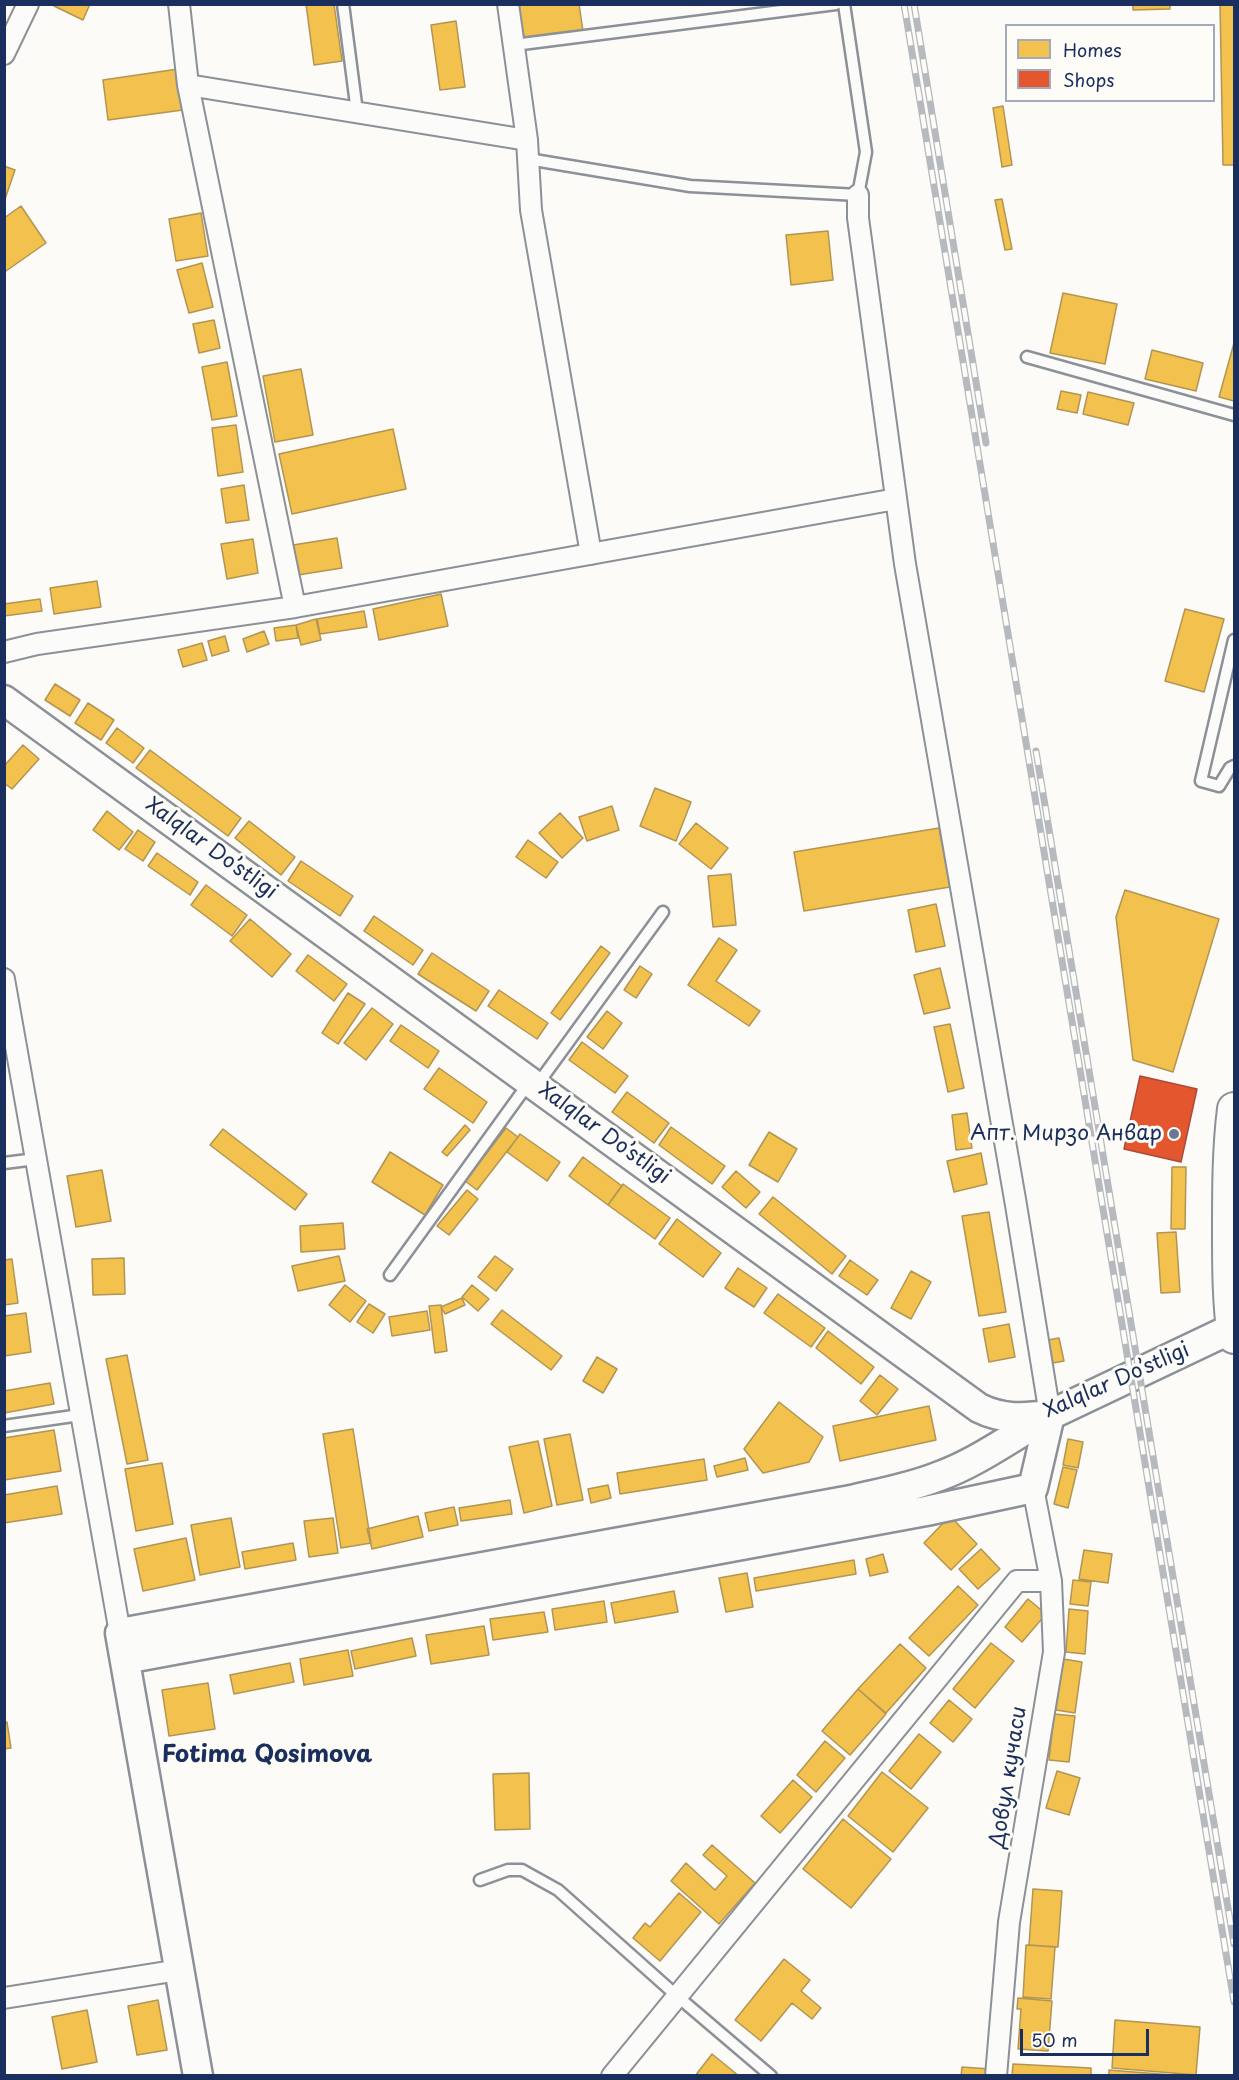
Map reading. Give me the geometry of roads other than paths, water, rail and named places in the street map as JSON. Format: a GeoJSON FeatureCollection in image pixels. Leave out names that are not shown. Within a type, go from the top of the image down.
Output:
{"type":"FeatureCollection","features":[{"type":"Feature","properties":{"kind":"main road"},"geometry":{"type":"LineString","coordinates":[[1234,1108],[1229,1182],[1229,1273],[1234,1333]]}},
{"type":"Feature","properties":{"kind":"street"},"geometry":{"type":"LineString","coordinates":[[4,54],[28,4]]}},
{"type":"Feature","properties":{"kind":"street"},"geometry":{"type":"LineString","coordinates":[[179,4],[188,85],[295,607]]}},
{"type":"Feature","properties":{"kind":"street"},"geometry":{"type":"LineString","coordinates":[[508,4],[527,149],[531,210],[591,554]]}},
{"type":"Feature","properties":{"kind":"street"},"geometry":{"type":"LineString","coordinates":[[188,85],[357,112],[527,149]]}},
{"type":"Feature","properties":{"kind":"street"},"geometry":{"type":"LineString","coordinates":[[858,195],[858,218],[905,564],[1050,1414],[1033,1488]]}},
{"type":"Feature","properties":{"kind":"street"},"geometry":{"type":"LineString","coordinates":[[4,651],[38,644],[295,607],[896,499]]}},
{"type":"Feature","properties":{"kind":"street","name":"Xalqlar Do’stligi"},"geometry":{"type":"LineString","coordinates":[[4,700],[999,1419],[1050,1414],[1234,1333]]}},
{"type":"Feature","properties":{"kind":"street"},"geometry":{"type":"LineString","coordinates":[[4,979],[198,2076]]}},
{"type":"Feature","properties":{"kind":"street"},"geometry":{"type":"LineString","coordinates":[[999,1419],[1033,1488]]}},
{"type":"Feature","properties":{"kind":"street"},"geometry":{"type":"LineString","coordinates":[[991,1497],[984,1468],[988,1428],[999,1419]]}},
{"type":"Feature","properties":{"kind":"street"},"geometry":{"type":"LineString","coordinates":[[122,1646],[851,1500],[909,1486],[938,1477],[986,1452],[999,1419]]}},
{"type":"Feature","properties":{"kind":"street"},"geometry":{"type":"LineString","coordinates":[[122,1646],[1033,1488]]}},
{"type":"Feature","properties":{"kind":"street","name":"Довул кучаси"},"geometry":{"type":"LineString","coordinates":[[996,2076],[1009,1922],[1054,1652],[1051,1581],[1033,1488]]}},
{"type":"Feature","properties":{"kind":"street"},"geometry":{"type":"LineString","coordinates":[[612,2076],[1017,1581],[1051,1581]]}},
{"type":"Feature","properties":{"kind":"street"},"geometry":{"type":"LineString","coordinates":[[4,1998],[178,1970]]}},
{"type":"Feature","properties":{"kind":"lane"},"geometry":{"type":"LineString","coordinates":[[343,4],[357,112]]}},
{"type":"Feature","properties":{"kind":"lane"},"geometry":{"type":"LineString","coordinates":[[514,45],[836,4]]}},
{"type":"Feature","properties":{"kind":"lane"},"geometry":{"type":"LineString","coordinates":[[527,149],[690,186],[858,195],[866,152],[844,4]]}},
{"type":"Feature","properties":{"kind":"lane"},"geometry":{"type":"LineString","coordinates":[[1027,357],[1234,415]]}},
{"type":"Feature","properties":{"kind":"lane"},"geometry":{"type":"LineString","coordinates":[[1234,640],[1201,781],[1220,786],[1230,768],[1234,766]]}},
{"type":"Feature","properties":{"kind":"lane"},"geometry":{"type":"LineString","coordinates":[[390,1275],[663,912]]}},
{"type":"Feature","properties":{"kind":"lane"},"geometry":{"type":"LineString","coordinates":[[4,1163],[36,1159]]}},
{"type":"Feature","properties":{"kind":"lane"},"geometry":{"type":"LineString","coordinates":[[4,1426],[80,1415]]}},
{"type":"Feature","properties":{"kind":"lane"},"geometry":{"type":"LineString","coordinates":[[480,1880],[508,1870],[522,1870],[558,1890],[771,2076]]}},
{"type":"Feature","properties":{"kind":"railway"},"geometry":{"type":"LineString","coordinates":[[904,4],[1234,2002]]}},
{"type":"Feature","properties":{"kind":"railway"},"geometry":{"type":"LineString","coordinates":[[914,4],[986,443]]}},
{"type":"Feature","properties":{"kind":"railway"},"geometry":{"type":"LineString","coordinates":[[1036,751],[1234,1944]]}},
{"type":"Feature","properties":{"kind":"place","name":"Апт. Мирзо Анвар"},"geometry":{"type":"Point","coordinates":[1174,1134]}},
{"type":"Feature","properties":{"kind":"district","name":"Fotima Qosimova"},"geometry":{"type":"Point","coordinates":[267,1755]}}]}
